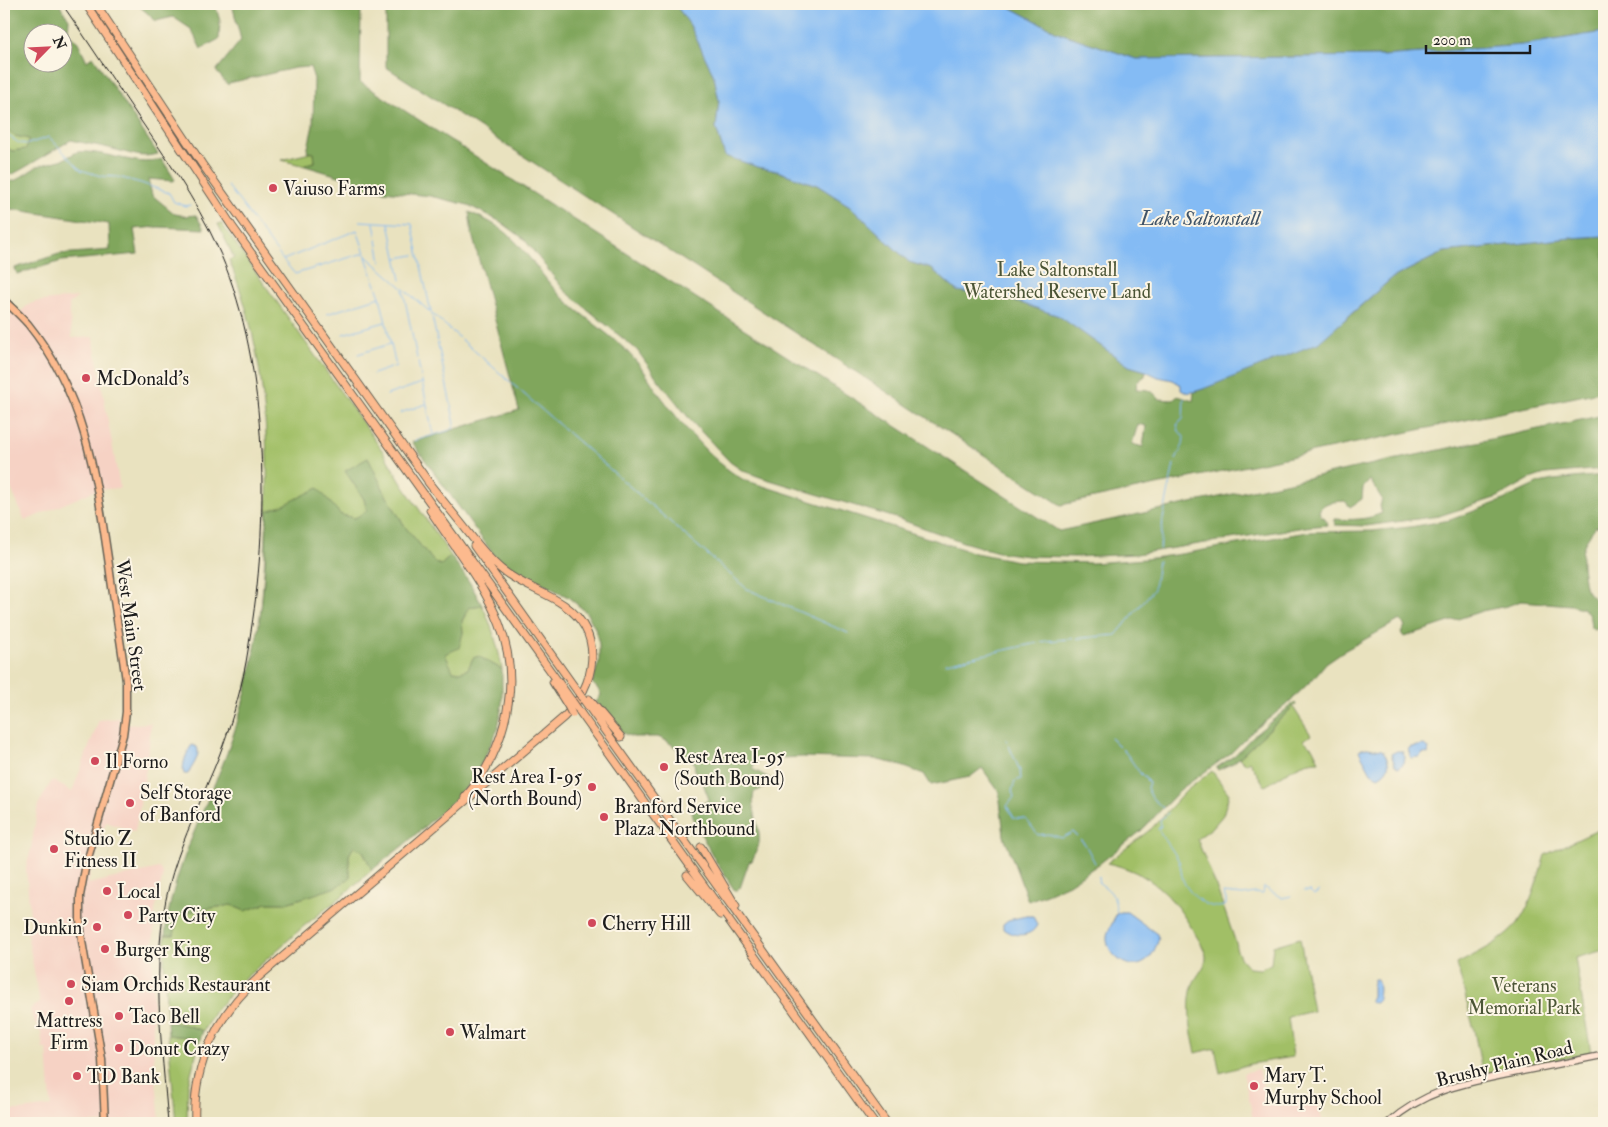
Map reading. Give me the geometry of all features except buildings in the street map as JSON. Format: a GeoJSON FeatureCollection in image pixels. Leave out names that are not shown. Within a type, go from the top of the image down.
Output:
{"type":"FeatureCollection","features":[{"type":"Feature","properties":{"kind":"highway"},"geometry":{"type":"LineString","coordinates":[[86,4],[232,226],[542,659],[574,711],[874,1123]]}},
{"type":"Feature","properties":{"kind":"highway"},"geometry":{"type":"LineString","coordinates":[[96,4],[202,164],[520,612],[582,693],[887,1123]]}},
{"type":"Feature","properties":{"kind":"highway"},"geometry":{"type":"LineString","coordinates":[[193,1123],[193,1095],[199,1065],[212,1032],[230,1004],[253,979],[463,800],[487,766],[504,725],[509,699],[510,669],[506,642],[500,622],[482,590],[388,444]]}},
{"type":"Feature","properties":{"kind":"highway"},"geometry":{"type":"LineString","coordinates":[[193,1123],[196,1095],[204,1059],[217,1028],[240,995],[564,717],[578,701],[589,679],[592,660],[591,646],[587,633],[577,616],[564,605],[516,580],[496,565],[428,482]]}},
{"type":"Feature","properties":{"kind":"highway"},"geometry":{"type":"LineString","coordinates":[[582,693],[621,737]]}},
{"type":"Feature","properties":{"kind":"highway"},"geometry":{"type":"LineString","coordinates":[[701,847],[752,930],[755,938]]}},
{"type":"Feature","properties":{"kind":"highway"},"geometry":{"type":"LineString","coordinates":[[686,875],[724,920],[786,1000]]}},
{"type":"Feature","properties":{"kind":"main road","name":"West Main Street"},"geometry":{"type":"LineString","coordinates":[[4,300],[27,322],[48,352],[70,393],[83,428],[94,473],[125,672],[127,702],[123,735],[85,869],[81,888],[80,909],[82,941],[102,1059],[105,1123]]}},
{"type":"Feature","properties":{"kind":"main road","name":"Brushy Plain Road"},"geometry":{"type":"LineString","coordinates":[[1388,1123],[1414,1103],[1453,1087],[1604,1055]]}},
{"type":"Feature","properties":{"kind":"shaded area"},"geometry":{"type":"Polygon","coordinates":[[[78,297],[69,304],[72,338],[93,337],[120,488],[96,490],[25,521],[4,472],[4,315],[13,310],[18,314],[28,305],[35,302],[78,297]]]}},
{"type":"Feature","properties":{"kind":"shaded area"},"geometry":{"type":"Polygon","coordinates":[[[120,718],[119,725],[151,723],[148,757],[135,832],[106,822],[88,884],[159,868],[163,874],[155,910],[153,954],[153,1048],[160,1123],[4,1123],[4,1110],[51,1106],[47,1049],[43,1049],[41,1033],[30,1009],[40,1003],[26,927],[31,926],[26,868],[38,805],[52,780],[72,792],[99,720],[120,718]]]}},
{"type":"Feature","properties":{"kind":"shaded area","name":"Mary T. Murphy School"},"geometry":{"type":"Polygon","coordinates":[[[1259,1069],[1266,1102],[1316,1098],[1323,1123],[1253,1123],[1243,1073],[1259,1069]]]}},
{"type":"Feature","properties":{"kind":"green space"},"geometry":{"type":"Polygon","coordinates":[[[4,4],[59,4],[69,19],[69,22],[22,22],[22,72],[72,72],[72,37],[78,42],[87,61],[93,56],[158,154],[139,156],[71,140],[13,174],[4,176],[4,146],[12,151],[26,149],[29,139],[15,136],[4,129],[4,78],[7,74],[7,69],[4,67],[4,4]]]}},
{"type":"Feature","properties":{"kind":"green space"},"geometry":{"type":"Polygon","coordinates":[[[137,4],[215,4],[220,21],[219,39],[201,49],[191,29],[173,17],[156,21],[137,4]]]}},
{"type":"Feature","properties":{"kind":"green space"},"geometry":{"type":"Polygon","coordinates":[[[232,4],[361,4],[360,82],[1059,531],[1604,415],[1604,469],[1545,474],[1530,479],[1498,497],[1439,516],[1366,526],[1335,525],[1335,519],[1359,519],[1382,513],[1380,506],[1382,499],[1370,480],[1363,488],[1362,499],[1350,507],[1345,501],[1330,503],[1321,508],[1319,511],[1321,516],[1325,518],[1327,525],[1137,554],[1075,557],[1028,556],[998,552],[963,542],[896,518],[763,478],[743,471],[730,462],[692,422],[637,350],[564,290],[524,239],[501,222],[468,205],[430,196],[374,190],[342,177],[305,166],[315,162],[314,153],[307,152],[313,125],[314,79],[310,67],[295,68],[229,83],[228,85],[216,71],[241,40],[232,4]]]}},
{"type":"Feature","properties":{"kind":"green space"},"geometry":{"type":"Polygon","coordinates":[[[386,4],[675,4],[690,25],[714,76],[719,101],[716,128],[725,156],[817,185],[850,206],[909,262],[932,269],[957,291],[1012,300],[1059,316],[1129,366],[1146,371],[1145,376],[1137,382],[1136,389],[1149,390],[1159,399],[1173,400],[1178,396],[1193,401],[1194,392],[1346,319],[1392,278],[1444,252],[1604,236],[1604,391],[1061,505],[386,67],[386,4]],[[1138,424],[1132,444],[1143,447],[1146,426],[1138,424]]]}},
{"type":"Feature","properties":{"kind":"green space"},"geometry":{"type":"Polygon","coordinates":[[[1004,4],[1604,4],[1604,32],[1522,45],[1383,56],[1136,59],[1057,32],[1004,4]]]}},
{"type":"Feature","properties":{"kind":"green space"},"geometry":{"type":"Polygon","coordinates":[[[4,129],[15,136],[29,139],[27,149],[12,151],[4,146],[4,129]]]}},
{"type":"Feature","properties":{"kind":"green space"},"geometry":{"type":"Polygon","coordinates":[[[77,152],[96,153],[150,162],[162,159],[175,180],[148,179],[152,195],[175,214],[196,215],[204,229],[158,227],[134,229],[138,254],[62,261],[17,274],[15,268],[59,254],[110,250],[109,224],[4,208],[4,183],[16,180],[38,166],[64,159],[77,152]]]}},
{"type":"Feature","properties":{"kind":"green space"},"geometry":{"type":"Polygon","coordinates":[[[314,152],[315,162],[305,166],[281,160],[314,152]]]}},
{"type":"Feature","properties":{"kind":"green space"},"geometry":{"type":"Polygon","coordinates":[[[469,212],[481,217],[509,235],[567,302],[617,342],[638,364],[696,440],[731,472],[744,480],[975,553],[1018,561],[1092,563],[1181,554],[1307,532],[1372,531],[1410,527],[1450,520],[1501,501],[1539,483],[1604,475],[1604,528],[1596,526],[1585,543],[1582,554],[1585,587],[1601,607],[1602,623],[1598,629],[1594,630],[1591,628],[1587,612],[1582,608],[1571,605],[1521,601],[1482,611],[1404,637],[1401,633],[1405,626],[1400,620],[1326,663],[1312,680],[1286,705],[1253,731],[1231,753],[1181,789],[1141,831],[1099,864],[1069,884],[1028,901],[1004,836],[999,792],[982,768],[970,777],[931,785],[924,774],[896,764],[874,759],[801,757],[763,759],[754,764],[752,769],[775,781],[775,784],[754,792],[753,804],[759,843],[752,861],[749,862],[740,888],[735,891],[715,860],[692,817],[692,812],[709,799],[701,778],[695,770],[694,762],[667,741],[658,737],[633,737],[622,733],[596,702],[601,695],[592,683],[599,662],[599,644],[595,628],[586,612],[568,597],[496,558],[412,442],[519,410],[472,234],[469,212]]]}},
{"type":"Feature","properties":{"kind":"green space"},"geometry":{"type":"Polygon","coordinates":[[[221,223],[382,450],[402,484],[451,556],[441,565],[435,563],[406,528],[386,495],[368,458],[346,471],[364,499],[367,512],[355,518],[341,515],[329,502],[308,493],[463,633],[462,621],[470,607],[482,605],[499,652],[502,669],[479,656],[473,658],[468,669],[460,672],[454,671],[246,781],[264,577],[267,485],[266,439],[263,393],[255,348],[245,304],[229,260],[234,258],[218,224],[221,223]]]}},
{"type":"Feature","properties":{"kind":"green space"},"geometry":{"type":"Polygon","coordinates":[[[368,458],[386,495],[406,528],[435,563],[441,565],[451,556],[470,583],[482,605],[469,607],[462,621],[463,633],[459,648],[445,654],[453,671],[460,672],[468,669],[473,658],[479,656],[502,669],[502,704],[498,729],[478,771],[467,787],[405,844],[372,870],[363,851],[354,846],[349,855],[350,878],[336,887],[286,903],[267,903],[245,911],[231,905],[187,912],[178,916],[174,935],[165,935],[174,888],[190,842],[227,753],[245,694],[258,634],[262,603],[267,511],[282,506],[318,488],[341,515],[355,518],[367,511],[364,499],[345,471],[368,458]]]}},
{"type":"Feature","properties":{"kind":"green space"},"geometry":{"type":"Polygon","coordinates":[[[1295,702],[1296,704],[1239,758],[1218,770],[1216,768],[1235,755],[1252,737],[1295,702]]]}},
{"type":"Feature","properties":{"kind":"green space"},"geometry":{"type":"Polygon","coordinates":[[[1293,707],[1311,735],[1304,740],[1312,747],[1319,761],[1304,764],[1290,770],[1265,786],[1249,761],[1245,764],[1239,758],[1293,707]]]}},
{"type":"Feature","properties":{"kind":"green space"},"geometry":{"type":"Polygon","coordinates":[[[1212,771],[1229,794],[1223,815],[1213,827],[1197,839],[1216,886],[1237,946],[1236,949],[1241,959],[1249,968],[1260,969],[1271,964],[1273,946],[1300,938],[1313,1011],[1288,1017],[1293,1057],[1250,1064],[1220,1073],[1215,1048],[1196,1053],[1191,1027],[1191,992],[1193,984],[1206,960],[1201,944],[1177,907],[1158,887],[1136,872],[1107,863],[1151,829],[1186,791],[1212,771]]]}},
{"type":"Feature","properties":{"kind":"green space","name":"Veterans Memorial Park"},"geometry":{"type":"Polygon","coordinates":[[[1604,827],[1604,950],[1575,958],[1591,1053],[1483,1076],[1474,1030],[1457,964],[1505,936],[1518,923],[1531,899],[1545,855],[1604,827]]]}},
{"type":"Feature","properties":{"kind":"green space"},"geometry":{"type":"Polygon","coordinates":[[[354,846],[363,851],[372,870],[304,926],[241,982],[215,1011],[203,1031],[186,1025],[167,1022],[164,961],[165,935],[174,935],[178,916],[187,912],[231,905],[245,911],[267,903],[286,903],[335,887],[350,877],[349,855],[354,846]]]}},
{"type":"Feature","properties":{"kind":"green space"},"geometry":{"type":"Polygon","coordinates":[[[167,1022],[186,1025],[203,1031],[199,1043],[187,1037],[168,1035],[167,1022]]]}},
{"type":"Feature","properties":{"kind":"green space"},"geometry":{"type":"Polygon","coordinates":[[[168,1035],[187,1037],[199,1043],[188,1085],[187,1123],[176,1123],[168,1035]]]}},
{"type":"Feature","properties":{"kind":"water","name":"Lake Saltonstall"},"geometry":{"type":"Polygon","coordinates":[[[675,4],[1004,4],[1057,32],[1136,59],[1383,56],[1522,45],[1604,32],[1604,236],[1444,252],[1392,278],[1318,343],[1203,389],[1186,392],[1181,390],[1181,385],[1173,380],[1158,377],[1129,366],[1059,316],[1012,300],[957,291],[932,269],[909,262],[850,206],[817,185],[725,156],[716,128],[719,101],[714,76],[690,25],[675,4]]]}},
{"type":"Feature","properties":{"kind":"water"},"geometry":{"type":"Polygon","coordinates":[[[192,745],[197,747],[198,754],[188,774],[184,774],[185,759],[192,745]]]}},
{"type":"Feature","properties":{"kind":"water"},"geometry":{"type":"Polygon","coordinates":[[[1424,745],[1429,748],[1428,754],[1423,753],[1419,757],[1411,758],[1408,749],[1424,745]]]}},
{"type":"Feature","properties":{"kind":"water"},"geometry":{"type":"Polygon","coordinates":[[[1367,748],[1382,750],[1387,758],[1387,769],[1378,777],[1371,773],[1359,751],[1367,748]]]}},
{"type":"Feature","properties":{"kind":"water"},"geometry":{"type":"Polygon","coordinates":[[[1402,751],[1405,757],[1404,763],[1399,768],[1395,765],[1391,754],[1402,751]]]}},
{"type":"Feature","properties":{"kind":"water"},"geometry":{"type":"Polygon","coordinates":[[[1127,912],[1157,934],[1159,939],[1150,958],[1139,965],[1132,965],[1119,960],[1107,943],[1107,936],[1116,914],[1127,912]]]}},
{"type":"Feature","properties":{"kind":"water"},"geometry":{"type":"Polygon","coordinates":[[[1033,916],[1037,925],[1031,932],[1017,935],[1003,929],[1003,924],[1008,920],[1033,916]]]}},
{"type":"Feature","properties":{"kind":"water"},"geometry":{"type":"Polygon","coordinates":[[[1374,979],[1378,981],[1378,997],[1377,1002],[1371,1002],[1370,1000],[1374,979]]]}},
{"type":"Feature","properties":{"kind":"waterway"},"geometry":{"type":"LineString","coordinates":[[4,133],[19,143],[28,144],[49,137],[81,170],[101,176],[118,177],[141,183],[169,193],[174,202],[186,206],[190,205]]}},
{"type":"Feature","properties":{"kind":"waterway"},"geometry":{"type":"LineString","coordinates":[[228,186],[283,260],[357,230],[366,256],[747,589],[848,633]]}},
{"type":"Feature","properties":{"kind":"waterway"},"geometry":{"type":"LineString","coordinates":[[360,221],[412,224],[431,312]]}},
{"type":"Feature","properties":{"kind":"waterway"},"geometry":{"type":"LineString","coordinates":[[374,223],[381,262]]}},
{"type":"Feature","properties":{"kind":"waterway"},"geometry":{"type":"LineString","coordinates":[[389,223],[401,280]]}},
{"type":"Feature","properties":{"kind":"waterway"},"geometry":{"type":"LineString","coordinates":[[283,260],[295,274],[364,253]]}},
{"type":"Feature","properties":{"kind":"waterway"},"geometry":{"type":"LineString","coordinates":[[397,258],[414,255]]}},
{"type":"Feature","properties":{"kind":"waterway"},"geometry":{"type":"LineString","coordinates":[[366,257],[380,297],[396,366],[373,374]]}},
{"type":"Feature","properties":{"kind":"waterway"},"geometry":{"type":"LineString","coordinates":[[403,290],[417,358]]}},
{"type":"Feature","properties":{"kind":"waterway"},"geometry":{"type":"LineString","coordinates":[[327,314],[380,297]]}},
{"type":"Feature","properties":{"kind":"waterway"},"geometry":{"type":"LineString","coordinates":[[414,441],[450,430],[455,424],[432,316]]}},
{"type":"Feature","properties":{"kind":"waterway"},"geometry":{"type":"LineString","coordinates":[[343,334],[385,322]]}},
{"type":"Feature","properties":{"kind":"waterway"},"geometry":{"type":"LineString","coordinates":[[358,354],[390,344]]}},
{"type":"Feature","properties":{"kind":"waterway"},"geometry":{"type":"LineString","coordinates":[[418,362],[433,434]]}},
{"type":"Feature","properties":{"kind":"waterway"},"geometry":{"type":"LineString","coordinates":[[387,395],[422,383]]}},
{"type":"Feature","properties":{"kind":"waterway"},"geometry":{"type":"LineString","coordinates":[[1176,459],[1183,445],[1184,437],[1177,425],[1183,419],[1184,398]]}},
{"type":"Feature","properties":{"kind":"waterway"},"geometry":{"type":"LineString","coordinates":[[400,413],[426,404]]}},
{"type":"Feature","properties":{"kind":"waterway"},"geometry":{"type":"LineString","coordinates":[[1160,550],[1163,519],[1174,464]]}},
{"type":"Feature","properties":{"kind":"waterway"},"geometry":{"type":"LineString","coordinates":[[946,663],[1046,641],[1116,635],[1154,589],[1158,561]]}},
{"type":"Feature","properties":{"kind":"waterway"},"geometry":{"type":"LineString","coordinates":[[1111,738],[1126,753],[1149,782],[1147,788],[1152,798],[1163,808]]}},
{"type":"Feature","properties":{"kind":"waterway"},"geometry":{"type":"LineString","coordinates":[[1006,739],[1020,771],[1021,779],[1015,781],[1012,791],[1014,797],[1007,806],[1014,818],[1026,819],[1038,835],[1048,834],[1062,838],[1073,832],[1085,844],[1095,863]]}},
{"type":"Feature","properties":{"kind":"waterway"},"geometry":{"type":"LineString","coordinates":[[1168,813],[1160,820],[1161,826],[1158,829],[1179,861],[1182,878],[1195,897],[1207,905],[1220,907],[1226,905],[1223,893],[1263,894],[1264,887],[1282,898],[1291,896]]}},
{"type":"Feature","properties":{"kind":"waterway"},"geometry":{"type":"LineString","coordinates":[[1099,876],[1098,882],[1112,895],[1118,913]]}},
{"type":"Feature","properties":{"kind":"waterway"},"geometry":{"type":"LineString","coordinates":[[1304,891],[1310,891],[1314,895],[1319,891]]}},
{"type":"Feature","properties":{"kind":"railway"},"geometry":{"type":"LineString","coordinates":[[62,4],[180,180],[216,244],[233,288],[246,335],[255,384],[260,435],[261,536],[257,585],[242,683],[214,769],[177,859],[163,915],[160,944],[159,1004],[168,1123]]}},
{"type":"Feature","properties":{"kind":"place","name":"Vaiuso Farms"},"geometry":{"type":"Point","coordinates":[273,188]}},
{"type":"Feature","properties":{"kind":"place","name":"McDonald's"},"geometry":{"type":"Point","coordinates":[86,378]}},
{"type":"Feature","properties":{"kind":"place","name":"Il Forno"},"geometry":{"type":"Point","coordinates":[95,761]}},
{"type":"Feature","properties":{"kind":"place","name":"Rest Area I-95 (South Bound)"},"geometry":{"type":"Point","coordinates":[664,767]}},
{"type":"Feature","properties":{"kind":"place","name":"Rest Area I-95 (North Bound)"},"geometry":{"type":"Point","coordinates":[592,787]}},
{"type":"Feature","properties":{"kind":"place","name":"Self Storage of Banford"},"geometry":{"type":"Point","coordinates":[130,803]}},
{"type":"Feature","properties":{"kind":"place","name":"Branford Service Plaza Northbound"},"geometry":{"type":"Point","coordinates":[604,817]}},
{"type":"Feature","properties":{"kind":"place","name":"Studio Z Fitness II"},"geometry":{"type":"Point","coordinates":[54,849]}},
{"type":"Feature","properties":{"kind":"place","name":"Local"},"geometry":{"type":"Point","coordinates":[107,891]}},
{"type":"Feature","properties":{"kind":"place","name":"Party City"},"geometry":{"type":"Point","coordinates":[128,915]}},
{"type":"Feature","properties":{"kind":"place","name":"Cherry Hill"},"geometry":{"type":"Point","coordinates":[592,923]}},
{"type":"Feature","properties":{"kind":"place","name":"Dunkin'"},"geometry":{"type":"Point","coordinates":[97,927]}},
{"type":"Feature","properties":{"kind":"place","name":"Burger King"},"geometry":{"type":"Point","coordinates":[105,949]}},
{"type":"Feature","properties":{"kind":"place","name":"Siam Orchids Restaurant"},"geometry":{"type":"Point","coordinates":[71,984]}},
{"type":"Feature","properties":{"kind":"place","name":"Mattress Firm"},"geometry":{"type":"Point","coordinates":[69,1001]}},
{"type":"Feature","properties":{"kind":"place","name":"Taco Bell"},"geometry":{"type":"Point","coordinates":[119,1016]}},
{"type":"Feature","properties":{"kind":"place","name":"Walmart"},"geometry":{"type":"Point","coordinates":[450,1032]}},
{"type":"Feature","properties":{"kind":"place","name":"Donut Crazy"},"geometry":{"type":"Point","coordinates":[119,1048]}},
{"type":"Feature","properties":{"kind":"place","name":"TD Bank"},"geometry":{"type":"Point","coordinates":[77,1076]}},
{"type":"Feature","properties":{"kind":"place","name":"Mary T. Murphy School"},"geometry":{"type":"Point","coordinates":[1254,1086]}},
{"type":"Feature","properties":{"kind":"park label","name":"Lake Saltonstall Watershed Reserve Land"},"geometry":{"type":"Point","coordinates":[1057,280]}}]}
